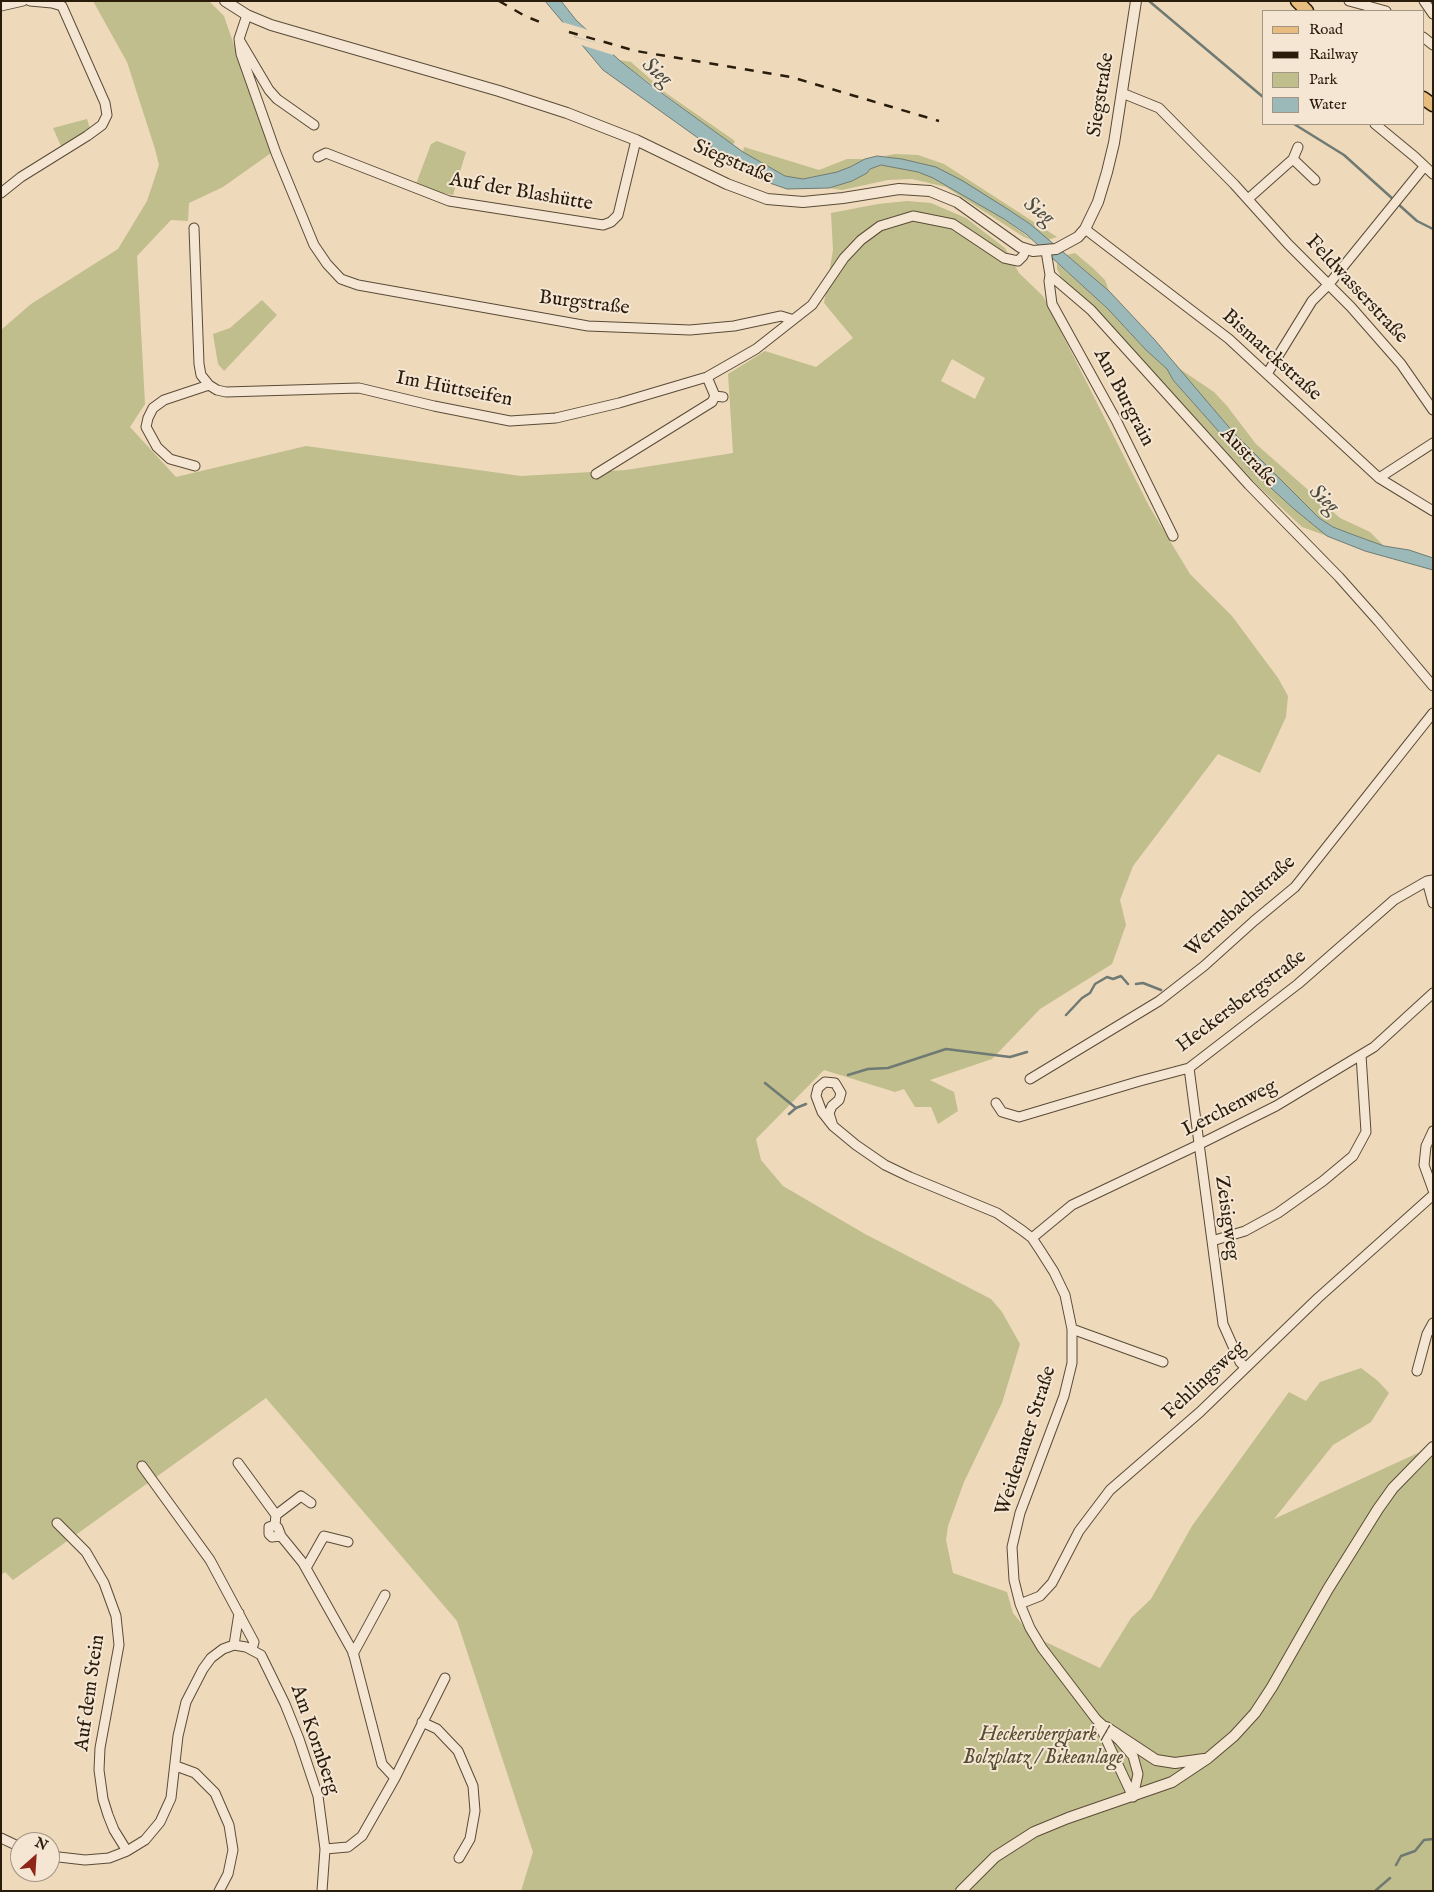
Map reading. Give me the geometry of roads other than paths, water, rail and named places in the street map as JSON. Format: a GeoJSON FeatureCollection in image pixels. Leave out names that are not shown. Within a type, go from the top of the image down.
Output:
{"type":"FeatureCollection","features":[{"type":"Feature","properties":{"kind":"main road"},"geometry":{"type":"LineString","coordinates":[[1297,1],[1306,10]]}},
{"type":"Feature","properties":{"kind":"street"},"geometry":{"type":"LineString","coordinates":[[1,6],[23,1]]}},
{"type":"Feature","properties":{"kind":"street"},"geometry":{"type":"LineString","coordinates":[[1,192],[20,177],[87,136],[102,125],[107,115],[105,102],[62,6],[30,1]]}},
{"type":"Feature","properties":{"kind":"street","name":"Siegstraße"},"geometry":{"type":"LineString","coordinates":[[225,1],[246,15],[271,25],[499,91],[566,113],[636,140],[728,184],[767,199],[803,202],[899,189],[930,191],[957,202],[1030,250],[1046,251],[1066,244],[1085,229],[1098,202],[1114,143],[1136,1]]}},
{"type":"Feature","properties":{"kind":"street"},"geometry":{"type":"LineString","coordinates":[[1349,1],[1382,10]]}},
{"type":"Feature","properties":{"kind":"street"},"geometry":{"type":"LineString","coordinates":[[1424,1],[1433,14]]}},
{"type":"Feature","properties":{"kind":"street"},"geometry":{"type":"LineString","coordinates":[[246,15],[238,39],[269,90],[277,99],[314,125]]}},
{"type":"Feature","properties":{"kind":"street","name":"Burgstraße"},"geometry":{"type":"LineString","coordinates":[[238,39],[241,54],[276,152],[314,245],[341,279],[358,286],[588,326],[690,330],[734,326],[781,316],[792,319]]}},
{"type":"Feature","properties":{"kind":"street","name":"Feldwasserstraße"},"geometry":{"type":"LineString","coordinates":[[1122,93],[1159,108],[1248,199],[1288,244],[1338,292],[1402,364],[1433,410]]}},
{"type":"Feature","properties":{"kind":"street"},"geometry":{"type":"LineString","coordinates":[[1376,125],[1433,174]]}},
{"type":"Feature","properties":{"kind":"street","name":"Auf der Blashütte"},"geometry":{"type":"LineString","coordinates":[[318,158],[326,153],[449,201],[603,225],[611,222],[618,214],[636,140]]}},
{"type":"Feature","properties":{"kind":"street"},"geometry":{"type":"LineString","coordinates":[[1248,199],[1293,159],[1298,147]]}},
{"type":"Feature","properties":{"kind":"street"},"geometry":{"type":"LineString","coordinates":[[1293,159],[1315,180]]}},
{"type":"Feature","properties":{"kind":"street"},"geometry":{"type":"LineString","coordinates":[[1267,374],[1312,301],[1329,284],[1424,168]]}},
{"type":"Feature","properties":{"kind":"street"},"geometry":{"type":"LineString","coordinates":[[792,319],[812,305],[844,258],[861,240],[880,226],[913,216],[953,224],[1004,258],[1018,261],[1030,250]]}},
{"type":"Feature","properties":{"kind":"street"},"geometry":{"type":"LineString","coordinates":[[194,228],[199,364],[201,375],[209,385],[164,400],[154,408],[148,418],[146,427],[157,447],[170,459],[195,466]]}},
{"type":"Feature","properties":{"kind":"street","name":"Bismarckstraße"},"geometry":{"type":"LineString","coordinates":[[1085,229],[1229,338],[1379,478],[1433,511]]}},
{"type":"Feature","properties":{"kind":"street"},"geometry":{"type":"LineString","coordinates":[[1046,251],[1050,275]]}},
{"type":"Feature","properties":{"kind":"street","name":"Am Burgrain"},"geometry":{"type":"LineString","coordinates":[[1050,275],[1052,304],[1116,420],[1173,536]]}},
{"type":"Feature","properties":{"kind":"street","name":"Austraße"},"geometry":{"type":"LineString","coordinates":[[1050,275],[1091,310],[1249,485],[1380,622],[1433,686]]}},
{"type":"Feature","properties":{"kind":"street","name":"Im Hüttseifen"},"geometry":{"type":"LineString","coordinates":[[209,385],[217,390],[226,392],[359,388],[434,406],[510,421],[556,418],[619,403],[707,377],[756,349],[778,333],[792,319]]}},
{"type":"Feature","properties":{"kind":"street"},"geometry":{"type":"LineString","coordinates":[[596,474],[719,396],[707,377]]}},
{"type":"Feature","properties":{"kind":"street"},"geometry":{"type":"LineString","coordinates":[[1379,478],[1433,443]]}},
{"type":"Feature","properties":{"kind":"street","name":"Wernsbachstraße"},"geometry":{"type":"LineString","coordinates":[[1030,1079],[1159,1001],[1204,966],[1295,887],[1433,713]]}},
{"type":"Feature","properties":{"kind":"street"},"geometry":{"type":"LineString","coordinates":[[1430,880],[1433,903]]}},
{"type":"Feature","properties":{"kind":"street","name":"Heckersbergstraße"},"geometry":{"type":"LineString","coordinates":[[996,1103],[1002,1112],[1019,1117],[1190,1068],[1298,984],[1394,900],[1430,880]]}},
{"type":"Feature","properties":{"kind":"street","name":"Lerchenweg"},"geometry":{"type":"LineString","coordinates":[[1032,1238],[1072,1204],[1276,1106],[1361,1055],[1374,1047],[1433,993]]}},
{"type":"Feature","properties":{"kind":"street"},"geometry":{"type":"LineString","coordinates":[[1212,1241],[1245,1231],[1278,1213],[1323,1181],[1353,1156],[1366,1132],[1361,1055]]}},
{"type":"Feature","properties":{"kind":"street","name":"Zeisigweg"},"geometry":{"type":"LineString","coordinates":[[1190,1068],[1198,1145],[1223,1324],[1240,1362],[1245,1367]]}},
{"type":"Feature","properties":{"kind":"street","name":"Weidenauer Straße"},"geometry":{"type":"LineString","coordinates":[[833,1126],[829,1113],[832,1106],[841,1097],[841,1092],[835,1083],[825,1082],[818,1088],[816,1096],[822,1112],[833,1126],[885,1164],[910,1177],[997,1213],[1032,1238],[1054,1272],[1065,1295],[1072,1330],[1072,1363],[1064,1396],[1020,1513],[1012,1547],[1014,1580],[1020,1604],[1030,1628],[1042,1648],[1096,1719],[1132,1797]]}},
{"type":"Feature","properties":{"kind":"street"},"geometry":{"type":"LineString","coordinates":[[1433,1131],[1426,1146],[1424,1165],[1433,1190]]}},
{"type":"Feature","properties":{"kind":"street","name":"Fehlingsweg"},"geometry":{"type":"LineString","coordinates":[[1020,1604],[1040,1596],[1052,1583],[1078,1531],[1110,1490],[1200,1412],[1245,1367],[1433,1195]]}},
{"type":"Feature","properties":{"kind":"street"},"geometry":{"type":"LineString","coordinates":[[1417,1371],[1426,1334],[1433,1323]]}},
{"type":"Feature","properties":{"kind":"street"},"geometry":{"type":"LineString","coordinates":[[1072,1330],[1163,1362]]}},
{"type":"Feature","properties":{"kind":"street"},"geometry":{"type":"LineString","coordinates":[[962,1891],[995,1857],[1034,1832],[1068,1818],[1172,1782],[1208,1758],[1234,1736],[1255,1713],[1378,1509],[1393,1488],[1433,1447]]}},
{"type":"Feature","properties":{"kind":"street"},"geometry":{"type":"LineString","coordinates":[[238,1463],[276,1515],[275,1526],[306,1568],[353,1654],[382,1764],[394,1778]]}},
{"type":"Feature","properties":{"kind":"street","name":"Am Kornberg"},"geometry":{"type":"LineString","coordinates":[[142,1466],[210,1560],[254,1642],[252,1649],[260,1655],[285,1704],[318,1796],[325,1849],[322,1891]]}},
{"type":"Feature","properties":{"kind":"street"},"geometry":{"type":"LineString","coordinates":[[276,1515],[301,1496],[311,1503]]}},
{"type":"Feature","properties":{"kind":"street","name":"Auf dem Stein"},"geometry":{"type":"LineString","coordinates":[[57,1523],[86,1552],[104,1583],[116,1616],[120,1645],[100,1748],[99,1770],[103,1799],[108,1815],[114,1830],[127,1851]]}},
{"type":"Feature","properties":{"kind":"street"},"geometry":{"type":"LineString","coordinates":[[306,1568],[324,1536],[348,1542]]}},
{"type":"Feature","properties":{"kind":"street"},"geometry":{"type":"LineString","coordinates":[[353,1654],[385,1595]]}},
{"type":"Feature","properties":{"kind":"street"},"geometry":{"type":"LineString","coordinates":[[234,1645],[233,1639],[239,1613]]}},
{"type":"Feature","properties":{"kind":"street"},"geometry":{"type":"LineString","coordinates":[[60,1857],[85,1860],[109,1858],[127,1851],[145,1840],[160,1822],[171,1798],[182,1715],[193,1687],[211,1658],[223,1649],[234,1645],[252,1649]]}},
{"type":"Feature","properties":{"kind":"street"},"geometry":{"type":"LineString","coordinates":[[325,1849],[348,1847],[362,1836],[445,1678]]}},
{"type":"Feature","properties":{"kind":"street","name":"Weidenauer Straße"},"geometry":{"type":"LineString","coordinates":[[1096,1719],[1120,1741],[1136,1762],[1138,1780],[1132,1797]]}},
{"type":"Feature","properties":{"kind":"street"},"geometry":{"type":"LineString","coordinates":[[422,1722],[437,1729],[458,1751],[473,1786],[475,1811],[470,1839],[459,1858]]}},
{"type":"Feature","properties":{"kind":"street"},"geometry":{"type":"LineString","coordinates":[[1106,1727],[1156,1760],[1175,1763],[1208,1758]]}},
{"type":"Feature","properties":{"kind":"street"},"geometry":{"type":"LineString","coordinates":[[176,1766],[195,1773],[215,1794],[229,1825],[233,1850],[228,1874],[219,1891]]}},
{"type":"Feature","properties":{"kind":"water"},"geometry":{"type":"Polygon","coordinates":[[[545,1],[561,1],[576,20],[619,60],[652,86],[743,152],[785,176],[803,179],[837,172],[865,159],[877,156],[902,159],[936,167],[963,181],[1009,210],[1030,224],[1109,291],[1154,339],[1233,432],[1319,518],[1333,527],[1384,546],[1409,550],[1433,558],[1433,570],[1365,551],[1327,536],[1294,509],[1247,466],[1173,380],[1167,369],[1146,350],[1108,309],[1026,234],[1004,219],[933,178],[918,172],[881,165],[870,169],[867,173],[852,181],[829,188],[787,189],[764,181],[740,168],[603,70],[545,1]]]}},
{"type":"Feature","properties":{"kind":"waterway"},"geometry":{"type":"LineString","coordinates":[[1149,1],[1262,96]]}},
{"type":"Feature","properties":{"kind":"waterway"},"geometry":{"type":"LineString","coordinates":[[1296,125],[1344,155],[1394,200]]}},
{"type":"Feature","properties":{"kind":"waterway"},"geometry":{"type":"LineString","coordinates":[[1398,204],[1417,221],[1433,229]]}},
{"type":"Feature","properties":{"kind":"waterway"},"geometry":{"type":"LineString","coordinates":[[1066,1015],[1082,998],[1090,993],[1095,984],[1107,977],[1113,979],[1121,976],[1128,984]]}},
{"type":"Feature","properties":{"kind":"waterway"},"geometry":{"type":"LineString","coordinates":[[1136,984],[1143,983],[1161,990]]}},
{"type":"Feature","properties":{"kind":"waterway"},"geometry":{"type":"LineString","coordinates":[[848,1075],[868,1069],[888,1068],[946,1049],[1010,1057],[1027,1052]]}},
{"type":"Feature","properties":{"kind":"waterway"},"geometry":{"type":"LineString","coordinates":[[765,1083],[796,1108]]}},
{"type":"Feature","properties":{"kind":"waterway"},"geometry":{"type":"LineString","coordinates":[[789,1114],[796,1108],[806,1104]]}},
{"type":"Feature","properties":{"kind":"waterway"},"geometry":{"type":"LineString","coordinates":[[1396,1865],[1401,1856],[1415,1851],[1424,1840],[1433,1839]]}},
{"type":"Feature","properties":{"kind":"waterway"},"geometry":{"type":"LineString","coordinates":[[1375,1891],[1390,1878]]}},
{"type":"Feature","properties":{"kind":"railway"},"geometry":{"type":"LineString","coordinates":[[499,1],[525,16],[547,25]]}},
{"type":"Feature","properties":{"kind":"railway"},"geometry":{"type":"LineString","coordinates":[[569,32],[636,51],[791,77],[939,121]]}},
{"type":"Feature","properties":{"kind":"water label","name":"Sieg"},"geometry":{"type":"Point","coordinates":[656,73]}},
{"type":"Feature","properties":{"kind":"water label","name":"Sieg"},"geometry":{"type":"Point","coordinates":[1038,212]}},
{"type":"Feature","properties":{"kind":"water label","name":"Sieg"},"geometry":{"type":"Point","coordinates":[1323,500]}},
{"type":"Feature","properties":{"kind":"park label","name":"Heckersbergpark / Bolzplatz / Bikeanlage"},"geometry":{"type":"Point","coordinates":[1043,1748]}}]}
